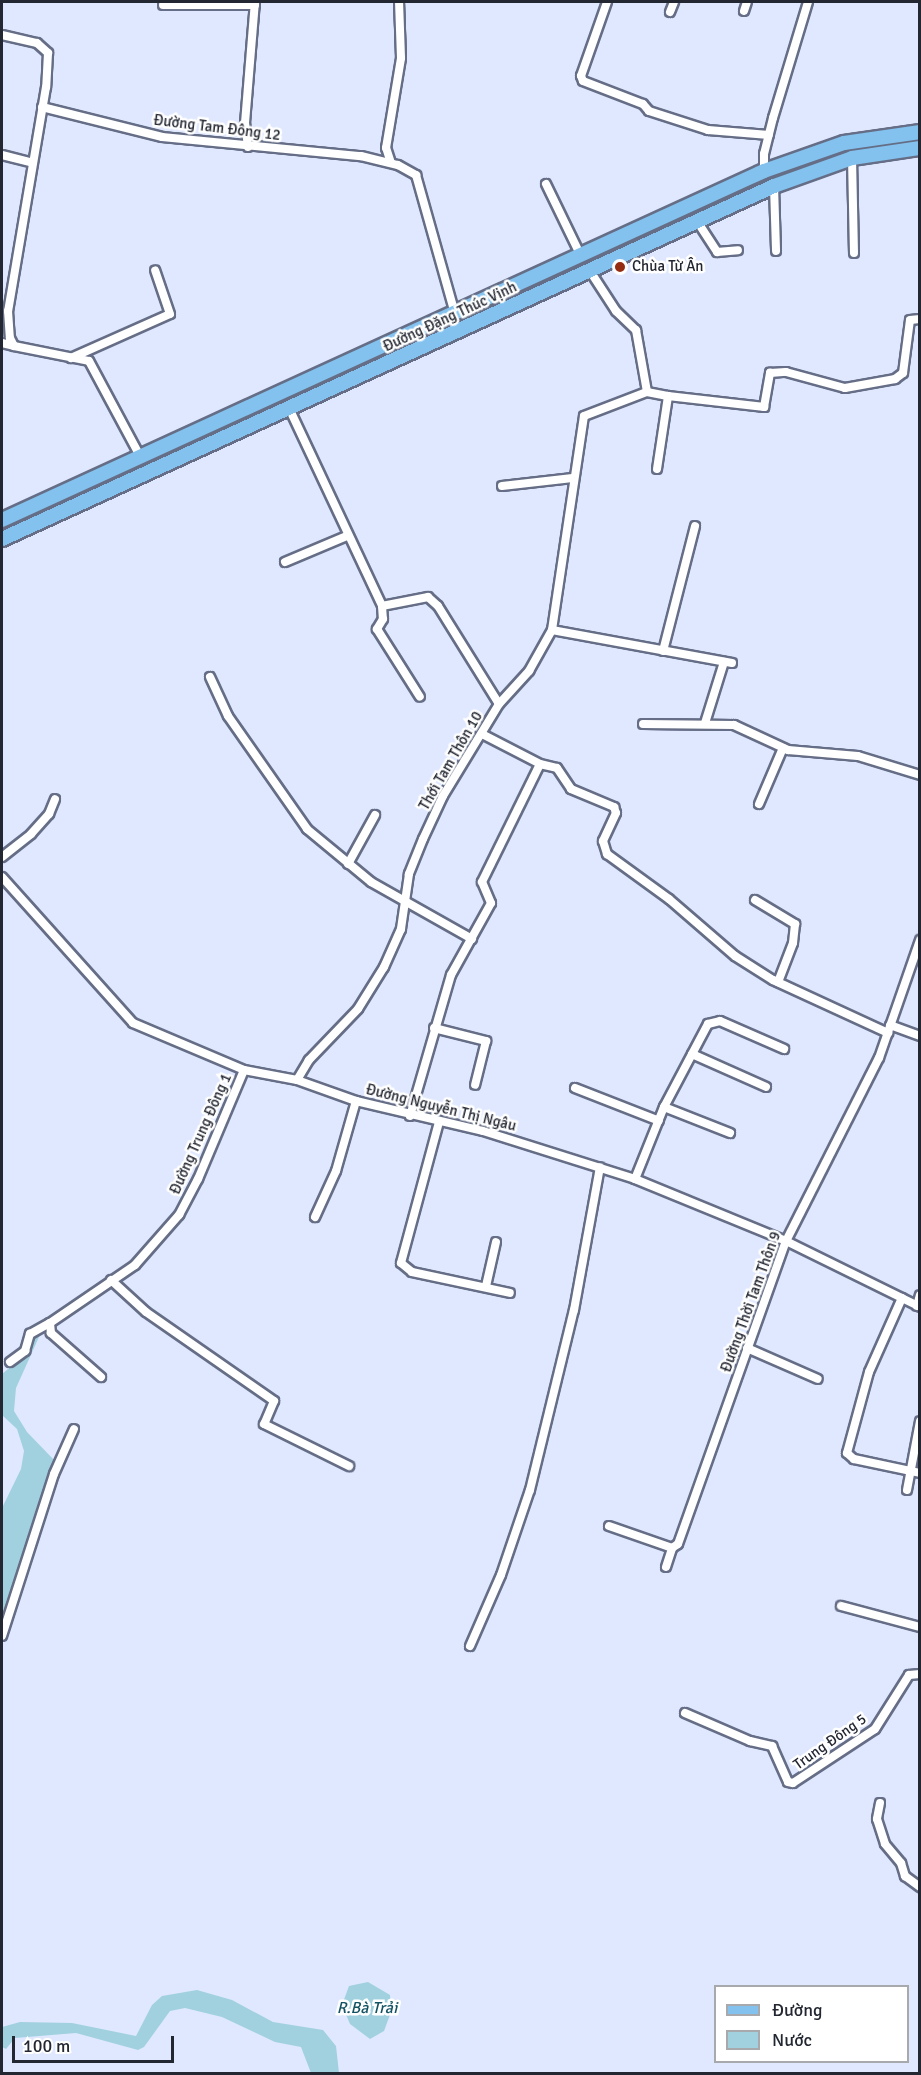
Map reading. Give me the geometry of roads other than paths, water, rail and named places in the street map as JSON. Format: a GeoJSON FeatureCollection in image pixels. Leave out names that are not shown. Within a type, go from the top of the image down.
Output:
{"type":"FeatureCollection","features":[{"type":"Feature","properties":{"kind":"main road","name":"Đường Đặng Thúc Vịnh"},"geometry":{"type":"LineString","coordinates":[[2,520],[765,171],[844,143],[920,132]]}},
{"type":"Feature","properties":{"kind":"main road","name":"Đường Đặng Thúc Vịnh"},"geometry":{"type":"LineString","coordinates":[[2,539],[774,186],[852,158],[920,148]]}},
{"type":"Feature","properties":{"kind":"street"},"geometry":{"type":"LineString","coordinates":[[391,163],[386,148],[401,58],[399,2]]}},
{"type":"Feature","properties":{"kind":"street"},"geometry":{"type":"LineString","coordinates":[[607,2],[581,76],[583,81],[643,104],[649,111],[708,130],[769,135]]}},
{"type":"Feature","properties":{"kind":"street"},"geometry":{"type":"LineString","coordinates":[[670,12],[674,2]]}},
{"type":"Feature","properties":{"kind":"street"},"geometry":{"type":"LineString","coordinates":[[744,11],[747,2]]}},
{"type":"Feature","properties":{"kind":"street"},"geometry":{"type":"LineString","coordinates":[[765,171],[769,135],[808,2]]}},
{"type":"Feature","properties":{"kind":"street"},"geometry":{"type":"LineString","coordinates":[[163,5],[255,3],[245,123],[248,147]]}},
{"type":"Feature","properties":{"kind":"street"},"geometry":{"type":"LineString","coordinates":[[2,35],[37,43],[46,50],[42,107],[31,162],[9,311],[10,338],[14,346]]}},
{"type":"Feature","properties":{"kind":"street","name":"Đường Tam Đông 12"},"geometry":{"type":"LineString","coordinates":[[42,107],[162,137],[361,156],[391,163],[416,175],[455,314]]}},
{"type":"Feature","properties":{"kind":"street"},"geometry":{"type":"LineString","coordinates":[[2,155],[31,162]]}},
{"type":"Feature","properties":{"kind":"street"},"geometry":{"type":"LineString","coordinates":[[852,158],[854,253]]}},
{"type":"Feature","properties":{"kind":"street"},"geometry":{"type":"LineString","coordinates":[[546,184],[581,256]]}},
{"type":"Feature","properties":{"kind":"street"},"geometry":{"type":"LineString","coordinates":[[774,186],[776,251]]}},
{"type":"Feature","properties":{"kind":"street"},"geometry":{"type":"LineString","coordinates":[[697,221],[717,252],[738,250]]}},
{"type":"Feature","properties":{"kind":"street"},"geometry":{"type":"LineString","coordinates":[[71,358],[170,314],[155,270]]}},
{"type":"Feature","properties":{"kind":"street"},"geometry":{"type":"LineString","coordinates":[[590,271],[616,311],[636,330],[647,392]]}},
{"type":"Feature","properties":{"kind":"street"},"geometry":{"type":"LineString","coordinates":[[500,704],[529,671],[552,630],[584,416],[647,392],[764,407],[770,373],[786,372],[845,388],[895,379],[903,373],[910,320],[920,319]]}},
{"type":"Feature","properties":{"kind":"street"},"geometry":{"type":"LineString","coordinates":[[2,343],[89,362],[140,456]]}},
{"type":"Feature","properties":{"kind":"street"},"geometry":{"type":"LineString","coordinates":[[657,469],[668,396]]}},
{"type":"Feature","properties":{"kind":"street"},"geometry":{"type":"LineString","coordinates":[[290,408],[347,536],[382,606],[383,619],[377,629],[420,697]]}},
{"type":"Feature","properties":{"kind":"street"},"geometry":{"type":"LineString","coordinates":[[502,486],[573,478]]}},
{"type":"Feature","properties":{"kind":"street"},"geometry":{"type":"LineString","coordinates":[[663,651],[695,526]]}},
{"type":"Feature","properties":{"kind":"street"},"geometry":{"type":"LineString","coordinates":[[285,562],[347,536]]}},
{"type":"Feature","properties":{"kind":"street","name":"Thới Tam Thôn 10"},"geometry":{"type":"LineString","coordinates":[[297,1080],[309,1060],[357,1009],[379,975],[408,904],[409,874],[423,839],[443,796],[500,704],[438,606],[428,597],[382,606]]}},
{"type":"Feature","properties":{"kind":"street"},"geometry":{"type":"LineString","coordinates":[[552,630],[728,663],[705,723]]}},
{"type":"Feature","properties":{"kind":"street"},"geometry":{"type":"LineString","coordinates":[[210,677],[228,716],[307,830],[348,864],[408,904],[472,939]]}},
{"type":"Feature","properties":{"kind":"street"},"geometry":{"type":"LineString","coordinates":[[643,724],[734,725],[783,748],[858,756],[920,775]]}},
{"type":"Feature","properties":{"kind":"street"},"geometry":{"type":"LineString","coordinates":[[482,734],[540,764],[556,768],[578,794],[617,809],[603,841],[607,854],[669,899],[735,956],[778,982],[889,1029],[920,1036]]}},
{"type":"Feature","properties":{"kind":"street"},"geometry":{"type":"LineString","coordinates":[[759,804],[783,748]]}},
{"type":"Feature","properties":{"kind":"street"},"geometry":{"type":"LineString","coordinates":[[410,1116],[451,975],[491,903],[482,882],[540,764]]}},
{"type":"Feature","properties":{"kind":"street"},"geometry":{"type":"LineString","coordinates":[[2,857],[31,834],[49,814],[55,799]]}},
{"type":"Feature","properties":{"kind":"street"},"geometry":{"type":"LineString","coordinates":[[348,864],[375,815]]}},
{"type":"Feature","properties":{"kind":"street","name":"Đường Nguyễn Thị Ngâu"},"geometry":{"type":"LineString","coordinates":[[2,877],[133,1023],[244,1070],[297,1080],[356,1101],[600,1167],[635,1179],[786,1241],[918,1306]]}},
{"type":"Feature","properties":{"kind":"street"},"geometry":{"type":"LineString","coordinates":[[755,900],[795,924],[793,944],[778,982]]}},
{"type":"Feature","properties":{"kind":"street","name":"Đường Thời Tam Thôn 9"},"geometry":{"type":"LineString","coordinates":[[666,1567],[672,1548],[684,1528],[786,1241],[847,1126],[889,1029],[920,940]]}},
{"type":"Feature","properties":{"kind":"street"},"geometry":{"type":"LineString","coordinates":[[635,1179],[664,1107],[708,1024],[720,1021],[784,1049]]}},
{"type":"Feature","properties":{"kind":"street"},"geometry":{"type":"LineString","coordinates":[[434,1028],[486,1041],[475,1085]]}},
{"type":"Feature","properties":{"kind":"street"},"geometry":{"type":"LineString","coordinates":[[692,1054],[766,1087]]}},
{"type":"Feature","properties":{"kind":"street","name":"Đường Trung Đông 1"},"geometry":{"type":"LineString","coordinates":[[10,1362],[26,1351],[30,1335],[135,1265],[179,1215],[244,1070]]}},
{"type":"Feature","properties":{"kind":"street"},"geometry":{"type":"LineString","coordinates":[[575,1088],[659,1121]]}},
{"type":"Feature","properties":{"kind":"street"},"geometry":{"type":"LineString","coordinates":[[315,1217],[336,1171],[356,1101]]}},
{"type":"Feature","properties":{"kind":"street"},"geometry":{"type":"LineString","coordinates":[[664,1107],[729,1133]]}},
{"type":"Feature","properties":{"kind":"street"},"geometry":{"type":"LineString","coordinates":[[439,1122],[401,1263],[412,1272],[486,1286],[510,1293]]}},
{"type":"Feature","properties":{"kind":"street"},"geometry":{"type":"LineString","coordinates":[[470,1646],[501,1575],[530,1490],[576,1298],[600,1167]]}},
{"type":"Feature","properties":{"kind":"street"},"geometry":{"type":"LineString","coordinates":[[486,1286],[496,1242]]}},
{"type":"Feature","properties":{"kind":"street"},"geometry":{"type":"LineString","coordinates":[[111,1280],[146,1312],[274,1401],[264,1424],[350,1466]]}},
{"type":"Feature","properties":{"kind":"street"},"geometry":{"type":"LineString","coordinates":[[918,1306],[920,1295]]}},
{"type":"Feature","properties":{"kind":"street"},"geometry":{"type":"LineString","coordinates":[[902,1298],[869,1372],[847,1453],[854,1459],[920,1473]]}},
{"type":"Feature","properties":{"kind":"street"},"geometry":{"type":"LineString","coordinates":[[50,1323],[51,1333],[101,1377]]}},
{"type":"Feature","properties":{"kind":"street"},"geometry":{"type":"LineString","coordinates":[[747,1348],[818,1378]]}},
{"type":"Feature","properties":{"kind":"street"},"geometry":{"type":"LineString","coordinates":[[907,1490],[920,1421]]}},
{"type":"Feature","properties":{"kind":"street"},"geometry":{"type":"LineString","coordinates":[[2,1636],[59,1462],[74,1429]]}},
{"type":"Feature","properties":{"kind":"street"},"geometry":{"type":"LineString","coordinates":[[609,1526],[672,1548]]}},
{"type":"Feature","properties":{"kind":"street"},"geometry":{"type":"LineString","coordinates":[[841,1606],[920,1627]]}},
{"type":"Feature","properties":{"kind":"street","name":"Trung Đông 5"},"geometry":{"type":"LineString","coordinates":[[685,1713],[750,1741],[772,1746],[788,1782],[793,1783],[875,1729],[909,1675],[920,1674]]}},
{"type":"Feature","properties":{"kind":"street"},"geometry":{"type":"LineString","coordinates":[[880,1803],[877,1819],[885,1844],[901,1863],[904,1876],[920,1887]]}},
{"type":"Feature","properties":{"kind":"water"},"geometry":{"type":"Polygon","coordinates":[[[43,1328],[16,1388],[14,1411],[27,1432],[55,1461],[58,1479],[43,1493],[37,1507],[2,1622],[2,1508],[21,1469],[24,1451],[17,1429],[2,1415],[2,1374],[26,1354],[32,1336],[43,1328]]]}},
{"type":"Feature","properties":{"kind":"water","name":"R.Bà Trải"},"geometry":{"type":"Polygon","coordinates":[[[368,1982],[390,1995],[391,2012],[384,2031],[370,2039],[350,2024],[342,2005],[349,1986],[368,1982]]]}},
{"type":"Feature","properties":{"kind":"water","name":"R.Bà Trải"},"geometry":{"type":"Polygon","coordinates":[[[197,1990],[232,2000],[273,2022],[323,2030],[336,2046],[339,2073],[311,2073],[301,2047],[275,2042],[222,2017],[185,2008],[170,2011],[144,2047],[138,2050],[76,2033],[15,2038],[6,2049],[2,2047],[2,2027],[20,2022],[72,2023],[136,2036],[152,2005],[162,1996],[197,1990]]]}},
{"type":"Feature","properties":{"kind":"place","name":"Chùa Từ Ân"},"geometry":{"type":"Point","coordinates":[620,267]}}]}
